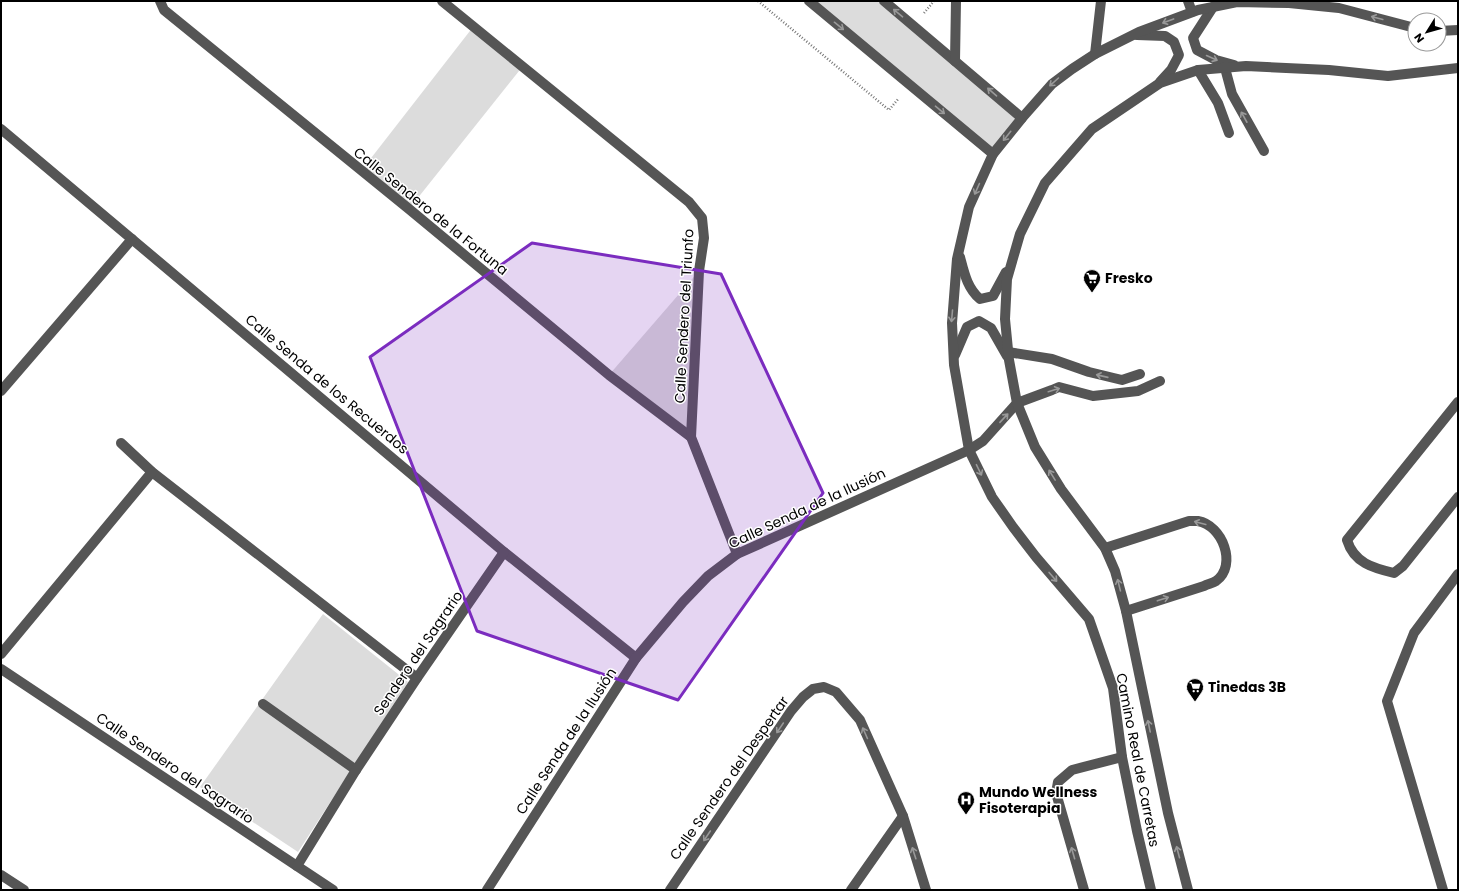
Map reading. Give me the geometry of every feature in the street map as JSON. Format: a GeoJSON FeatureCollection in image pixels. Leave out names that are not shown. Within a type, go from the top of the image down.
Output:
{"type":"FeatureCollection","features":[{"type":"Feature","properties":{"kind":"street","name":"Calle Sendero de la Fortuna"},"geometry":{"type":"LineString","coordinates":[[160,1],[164,10],[176,20],[409,209],[609,375],[692,437]]}},
{"type":"Feature","properties":{"kind":"street","name":"Calle Sendero del Triunfo"},"geometry":{"type":"LineString","coordinates":[[442,1],[689,202],[702,218],[704,238],[699,271],[692,437],[737,554]]}},
{"type":"Feature","properties":{"kind":"street"},"geometry":{"type":"LineString","coordinates":[[809,1],[993,154]]}},
{"type":"Feature","properties":{"kind":"street"},"geometry":{"type":"LineString","coordinates":[[884,1],[1022,118]]}},
{"type":"Feature","properties":{"kind":"street"},"geometry":{"type":"LineString","coordinates":[[955,61],[956,1]]}},
{"type":"Feature","properties":{"kind":"street"},"geometry":{"type":"LineString","coordinates":[[1095,54],[1101,1]]}},
{"type":"Feature","properties":{"kind":"street"},"geometry":{"type":"LineString","coordinates":[[1188,1],[1192,12]]}},
{"type":"Feature","properties":{"kind":"street","name":"Camino Real de Carretas"},"geometry":{"type":"LineString","coordinates":[[1151,890],[1122,757],[1113,688],[1089,619],[1036,557],[1013,527],[992,497],[969,450],[954,365],[952,323],[958,253],[969,207],[993,154],[1052,84],[1095,54],[1132,35],[1192,12],[1237,2],[1289,3],[1332,7],[1407,26]]}},
{"type":"Feature","properties":{"kind":"street"},"geometry":{"type":"LineString","coordinates":[[1213,7],[1193,38],[1197,50],[1216,60],[1239,67]]}},
{"type":"Feature","properties":{"kind":"street"},"geometry":{"type":"LineString","coordinates":[[1447,31],[1458,30]]}},
{"type":"Feature","properties":{"kind":"street"},"geometry":{"type":"LineString","coordinates":[[1132,35],[1165,36],[1174,42],[1179,55],[1171,70],[1158,85]]}},
{"type":"Feature","properties":{"kind":"street","name":"Camino Real de Carretas"},"geometry":{"type":"LineString","coordinates":[[1188,890],[1168,813],[1126,611],[1115,572],[1105,548],[1061,489],[1035,447],[1017,403],[1008,356],[1005,319],[1007,279],[1020,234],[1045,183],[1092,129],[1158,85],[1198,70],[1239,67],[1329,70],[1388,76],[1458,68]]}},
{"type":"Feature","properties":{"kind":"street"},"geometry":{"type":"LineString","coordinates":[[1225,68],[1232,94],[1264,151]]}},
{"type":"Feature","properties":{"kind":"street"},"geometry":{"type":"LineString","coordinates":[[1198,70],[1218,103],[1229,133]]}},
{"type":"Feature","properties":{"kind":"street","name":"Calle Senda de los Recuerdos"},"geometry":{"type":"LineString","coordinates":[[1,129],[504,552],[636,658]]}},
{"type":"Feature","properties":{"kind":"street"},"geometry":{"type":"LineString","coordinates":[[1,391],[132,239]]}},
{"type":"Feature","properties":{"kind":"street"},"geometry":{"type":"LineString","coordinates":[[958,253],[968,285],[973,293],[980,299],[993,296],[1013,259]]}},
{"type":"Feature","properties":{"kind":"street"},"geometry":{"type":"LineString","coordinates":[[954,357],[967,327],[979,321],[991,328],[1008,356],[1052,359],[1089,372],[1122,380],[1140,374]]}},
{"type":"Feature","properties":{"kind":"street"},"geometry":{"type":"LineString","coordinates":[[1017,403],[1059,387],[1093,396],[1138,391],[1160,381]]}},
{"type":"Feature","properties":{"kind":"street"},"geometry":{"type":"LineString","coordinates":[[1458,402],[1347,540],[1349,547],[1357,559],[1379,569],[1394,573],[1403,566],[1458,497]]}},
{"type":"Feature","properties":{"kind":"street","name":"Calle Senda de la Ilusión"},"geometry":{"type":"LineString","coordinates":[[487,890],[636,658],[683,602],[708,576],[737,554],[969,450],[984,441],[1017,403]]}},
{"type":"Feature","properties":{"kind":"street"},"geometry":{"type":"LineString","coordinates":[[121,443],[152,472],[417,678]]}},
{"type":"Feature","properties":{"kind":"street"},"geometry":{"type":"LineString","coordinates":[[1,654],[152,472]]}},
{"type":"Feature","properties":{"kind":"street"},"geometry":{"type":"LineString","coordinates":[[1105,548],[1189,521],[1199,521],[1208,525],[1216,533],[1226,550],[1227,561],[1223,572],[1216,581],[1126,611]]}},
{"type":"Feature","properties":{"kind":"street","name":"Sendero del Sagrario"},"geometry":{"type":"LineString","coordinates":[[297,866],[356,770],[417,678],[504,552]]}},
{"type":"Feature","properties":{"kind":"street"},"geometry":{"type":"LineString","coordinates":[[1443,890],[1387,701],[1414,633],[1458,574]]}},
{"type":"Feature","properties":{"kind":"street","name":"Calle Sendero del Sagrario"},"geometry":{"type":"LineString","coordinates":[[1,669],[333,890]]}},
{"type":"Feature","properties":{"kind":"street","name":"Calle Sendero del Despertar"},"geometry":{"type":"LineString","coordinates":[[670,890],[791,711],[813,688],[824,687],[836,692],[860,720],[903,816],[926,890]]}},
{"type":"Feature","properties":{"kind":"street"},"geometry":{"type":"LineString","coordinates":[[263,704],[356,770]]}},
{"type":"Feature","properties":{"kind":"street"},"geometry":{"type":"LineString","coordinates":[[1084,890],[1056,793],[1058,782],[1072,770],[1122,757]]}},
{"type":"Feature","properties":{"kind":"street"},"geometry":{"type":"LineString","coordinates":[[851,890],[903,816]]}},
{"type":"Feature","properties":{"kind":"street"},"geometry":{"type":"LineString","coordinates":[[1,875],[24,890]]}},
{"type":"Feature","properties":{"kind":"path"},"geometry":{"type":"LineString","coordinates":[[758,1],[889,110],[910,85]]}},
{"type":"Feature","properties":{"kind":"highlighted area"},"geometry":{"type":"Polygon","coordinates":[[[532,243],[721,274],[823,493],[678,700],[477,631],[370,357],[532,243]]]}},
{"type":"Feature","properties":{"kind":"shaded area"},"geometry":{"type":"Polygon","coordinates":[[[809,1],[884,1],[1022,118],[993,154],[809,1]]]}},
{"type":"Feature","properties":{"kind":"shaded area"},"geometry":{"type":"Polygon","coordinates":[[[473,27],[523,66],[409,209],[361,171],[473,27]]]}},
{"type":"Feature","properties":{"kind":"shaded area"},"geometry":{"type":"Polygon","coordinates":[[[699,271],[691,437],[609,375],[699,271]]]}},
{"type":"Feature","properties":{"kind":"shaded area"},"geometry":{"type":"Polygon","coordinates":[[[323,614],[408,682],[298,852],[200,787],[323,614]]]}},
{"type":"Feature","properties":{"kind":"place","name":"Fresko"},"geometry":{"type":"Point","coordinates":[1092,293]}},
{"type":"Feature","properties":{"kind":"place","name":"Tinedas 3B"},"geometry":{"type":"Point","coordinates":[1195,702]}},
{"type":"Feature","properties":{"kind":"place","name":"Mundo Wellness Fisoterapia"},"geometry":{"type":"Point","coordinates":[966,815]}}]}
